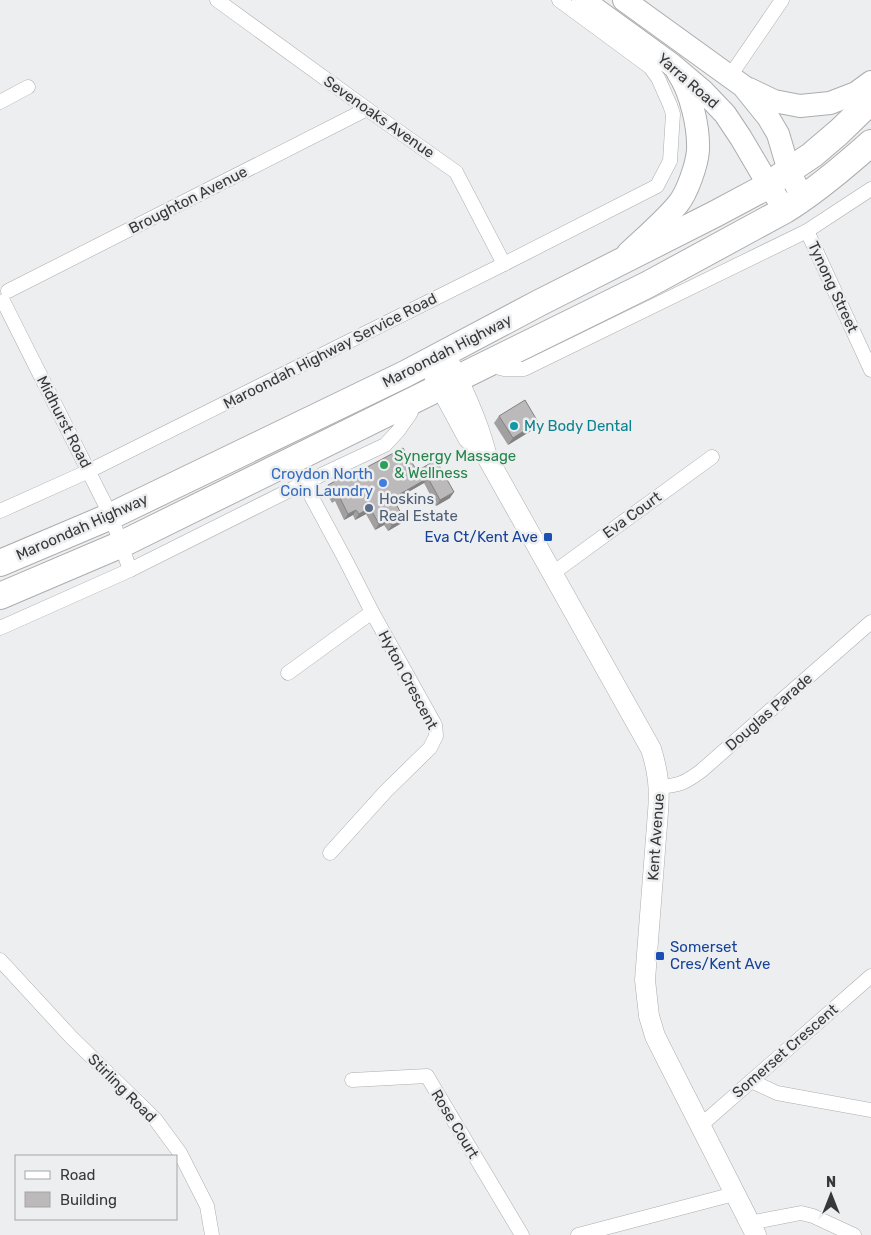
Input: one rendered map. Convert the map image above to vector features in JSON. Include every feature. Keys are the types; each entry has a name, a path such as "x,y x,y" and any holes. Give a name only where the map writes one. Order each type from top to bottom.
{"highway":[{"name":"Maroondah Highway","path":"0,563 111,516 436,358 539,303 715,214 760,190 812,154 839,132 871,101"},
{"name":"Maroondah Highway","path":"0,596 122,544 647,285 726,244 794,205 835,174 871,143"}],"main road":[{"name":"Yarra Road","path":"624,0 737,81 768,117 778,134 779,177"},
{"name":"Yarra Road","path":"592,7 671,64 704,92 726,114 741,138 779,177 794,205"},
{"path":"615,265 679,203 691,179 698,151 696,122 687,90 681,77 671,64"},
{"path":"726,114 737,106 737,81 774,101 800,106 830,103 856,93 871,82"},
{"name":"Kent Avenue","path":"436,358 449,383 480,431 487,457 651,749 658,774 659,787 645,980 649,1016 655,1036 752,1229"}],"street":[{"name":"Sevenoaks Avenue","path":"217,0 456,172 504,264"},
{"path":"559,0 592,7"},
{"path":"737,81 782,0"},
{"name":"Maroondah Highway Service Road","path":"0,511 89,471 657,186 670,161 673,114 670,105 658,78 650,67 592,7"},
{"path":"0,102 28,87"},
{"name":"Broughton Avenue","path":"3,294 367,109"},
{"path":"486,364 504,369 524,370 807,231 871,189"},
{"name":"Tynong Street","path":"807,231 871,370"},
{"name":"Midhurst Road","path":"3,294 111,516 130,570"},
{"path":"0,628 130,570 385,445 410,414 415,400"},
{"name":"Eva Court","path":"553,573 712,456"},
{"name":"Hyton Crescent","path":"304,484 434,725 436,736 430,748 386,791 330,853"},
{"path":"288,672 372,612"},
{"name":"Douglas Parade","path":"659,787 687,781 871,622"},
{"name":"Stirling Road","path":"0,960 71,1037 155,1119 180,1153 207,1206 212,1235"},
{"name":"Somerset Crescent","path":"700,1126 871,976"},
{"name":"Rose Court","path":"352,1080 427,1076 522,1235"},
{"path":"751,1081 777,1093 871,1110"},
{"path":"578,1235 734,1194"},
{"path":"752,1229 801,1213 813,1216 854,1235"}],"building":[{"name":"My Body Dental","path":"525,400 538,422 513,438 499,416"},
{"path":"403,448 417,471 436,460 454,492 440,500 428,478 393,498 404,519 392,525 388,519 379,524 370,508 359,514 356,510 348,514 339,496 336,498 328,485 350,473 352,475"}],"place":[{"name":"My Body Dental","path":"514,426"},
{"name":"Synergy Massage & Wellness","path":"384,465"},
{"name":"Croydon North Coin Laundry","path":"383,483"},
{"name":"Hoskins Real Estate","path":"369,508"},
{"name":"Eva Ct/Kent Ave","path":"548,537"},
{"name":"Somerset Cres/Kent Ave","path":"660,956"}]}
